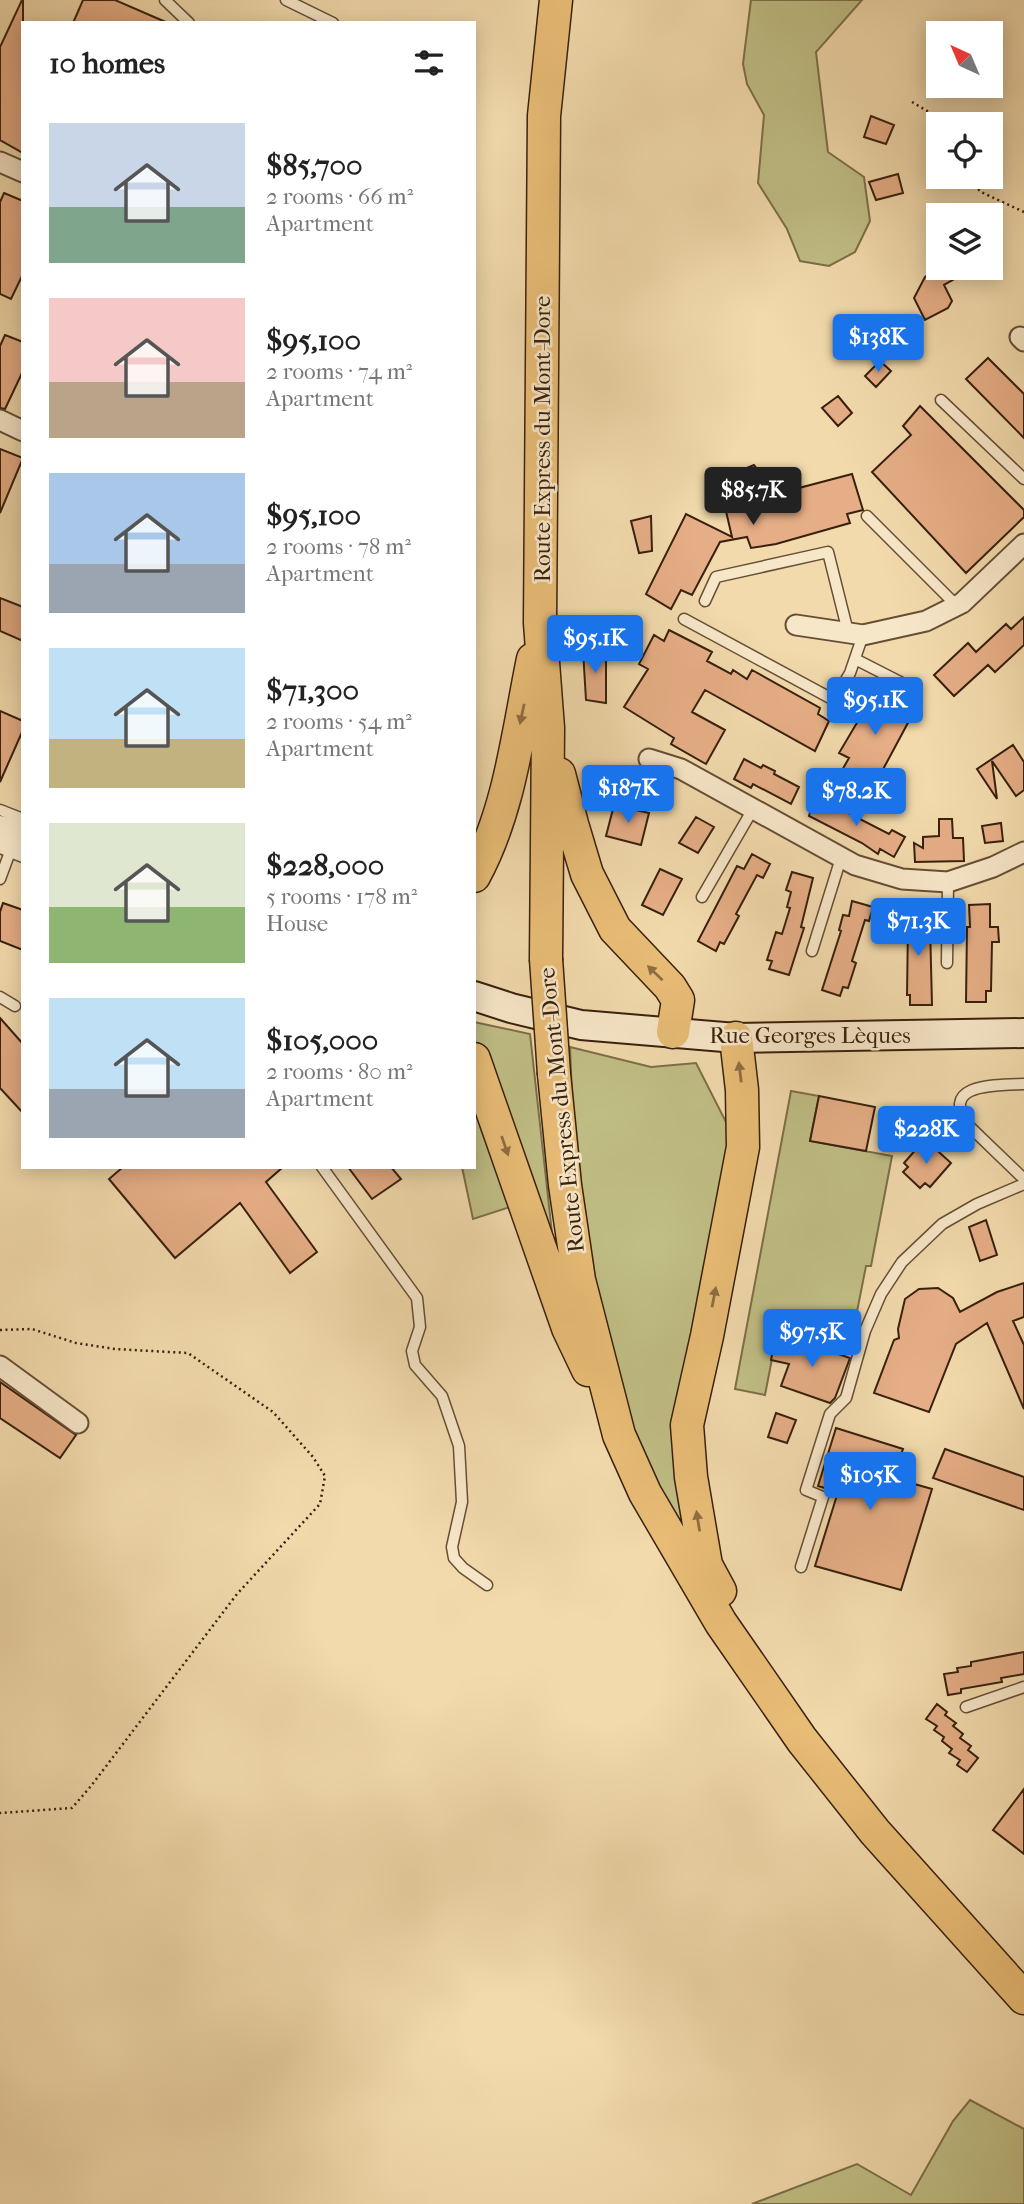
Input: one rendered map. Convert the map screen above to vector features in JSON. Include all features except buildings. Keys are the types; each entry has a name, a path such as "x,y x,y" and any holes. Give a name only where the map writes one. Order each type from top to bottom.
{"main road":[{"name":"Route Express du Mont-Dore","path":"556,0 544,116 540,623 548,728 546,959 565,1185 579,1280 619,1434 645,1493 721,1623 802,1740 875,1832 1024,1998"},
{"path":"476,872 502,810 540,623"},
{"path":"548,728 587,874 615,929 649,968 670,987 678,1000 673,1032"},
{"name":"Rue Georges Lèques","path":"476,997 581,1025 736,1038 1024,1033"},
{"path":"736,1038 742,1090 743,1147 687,1425 691,1477 706,1565 775,1681 818,1741 992,1961"},
{"path":"476,1065 568,1328 619,1434"}],"street":[{"path":"0,162 21,171"},
{"path":"0,419 21,430"},
{"path":"796,625 856,634 926,621 956,605 1024,544"},
{"path":"649,759 681,769 855,865 902,879 948,882 993,867 1024,852"},
{"path":"0,1366 78,1423"}],"lane":[{"path":"164,0 187,21"},
{"path":"286,0 328,21"},
{"path":"941,400 1024,479"},
{"path":"867,516 956,605"},
{"path":"684,619 834,700 855,659 856,634 828,552 716,577 705,601"},
{"path":"855,659 902,683"},
{"path":"0,810 21,818"},
{"path":"702,897 753,810"},
{"path":"8,842 21,855"},
{"path":"0,879 8,842"},
{"path":"812,951 841,858"},
{"path":"947,964 948,882"},
{"path":"0,998 15,1006"},
{"path":"801,1567 823,1497 806,1490 830,1413 846,1398 865,1331 881,1294 902,1262 942,1224 1024,1182 963,1117 960,1106 964,1096 970,1090 981,1086 1024,1084"},
{"path":"323,1169 417,1298 420,1327 412,1351 415,1365 442,1396 459,1446 462,1502 452,1547 454,1558 463,1569 487,1585"},
{"path":"966,1707 1024,1687"}],"path":[{"path":"912,102 928,112"},
{"path":"978,189 1024,212"},
{"path":"0,1330 32,1329 76,1343 115,1349 188,1353 273,1412 313,1457 325,1476 320,1504 237,1594 72,1808 0,1813"}],"shaded area":[{"path":"751,0 862,0 816,52 828,152 864,177 870,221 855,252 829,266 800,261 787,229 758,183 764,115 747,84 743,64"},
{"path":"476,1022 530,1034 552,1233 547,1232 476,1046"},
{"path":"570,1047 651,1067 696,1063 728,1126 732,1171 704,1285 693,1545 643,1466 608,1350 583,1227 573,1122"},
{"path":"476,1088 516,1205 473,1219 462,1169 476,1169"},
{"path":"791,1091 819,1096 810,1141 892,1156 871,1266 866,1266 850,1347 777,1333 765,1395 735,1389"},
{"path":"970,2100 1024,2129 1024,2204 752,2204 857,2164 911,2195 953,2121"}]}
